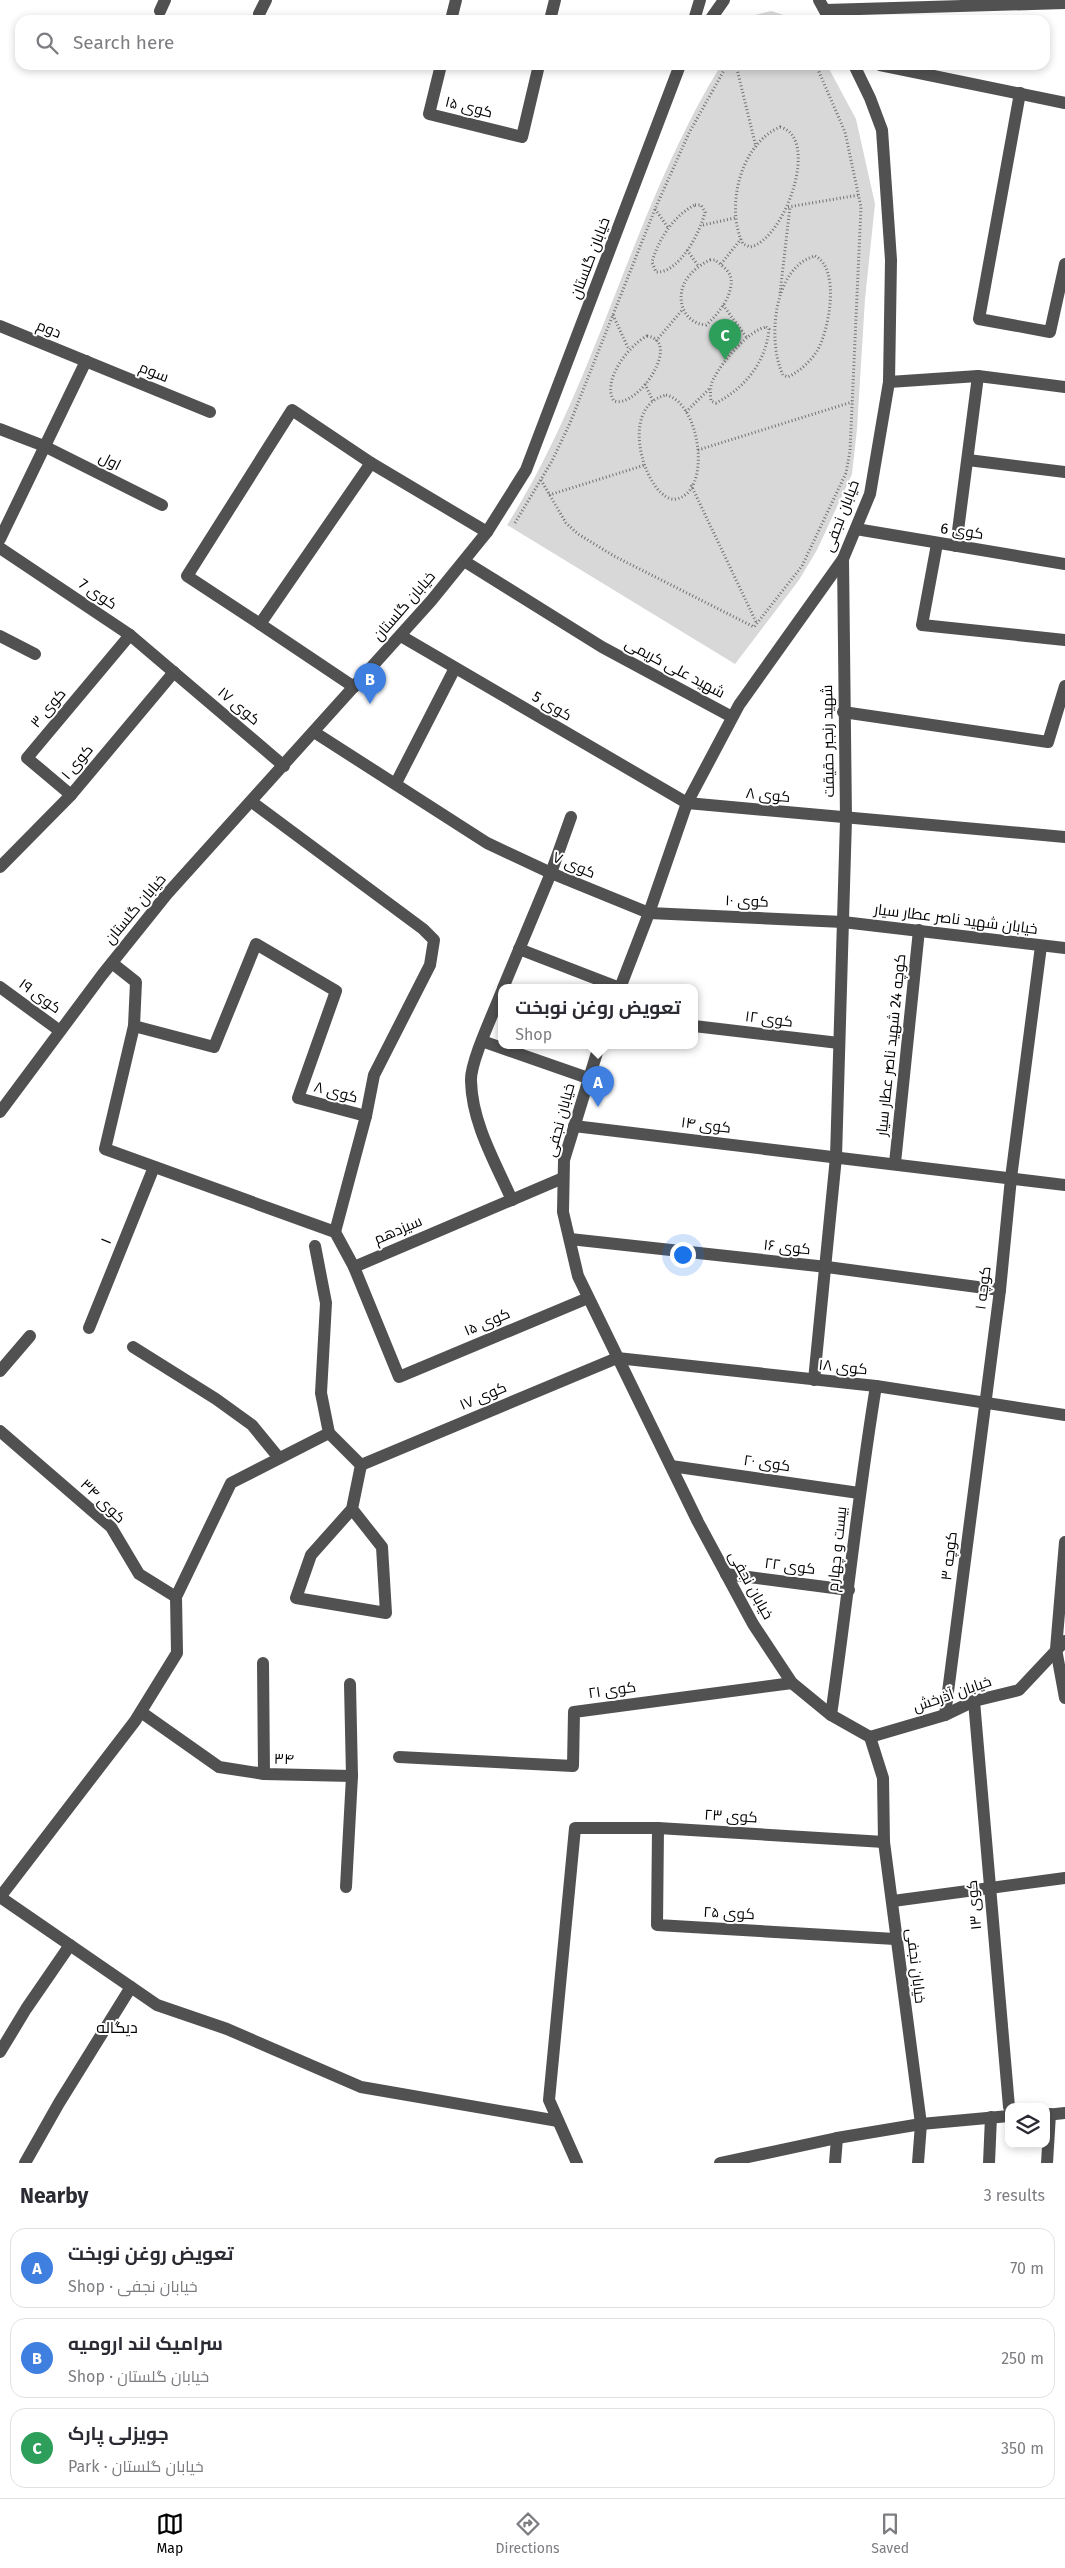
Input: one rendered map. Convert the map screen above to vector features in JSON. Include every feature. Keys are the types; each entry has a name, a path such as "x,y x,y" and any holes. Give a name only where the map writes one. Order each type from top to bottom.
{"street":[{"path":"259,14 266,0"},
{"path":"452,15 456,0"},
{"path":"551,15 555,0"},
{"path":"696,15 700,0"},
{"path":"714,15 724,0"},
{"path":"825,10 1065,3"},
{"name":"کوی ۱۵","path":"440,70 429,114 522,137 539,70"},
{"name":"خیابان گلستان","path":"0,1110 167,894 401,636 487,532 526,470 678,70"},
{"name":"خیابان نجفی","path":"622,984 649,914 687,803 732,717 843,559 870,494 889,382 891,260 882,130 870,98 856,70"},
{"path":"905,70 1065,103"},
{"path":"1020,93 979,319 1050,332 1065,264"},
{"name":"دوم","path":"0,326 86,361"},
{"path":"0,539 86,361"},
{"name":"سوم","path":"86,361 210,412"},
{"path":"889,382 978,376 1065,387"},
{"path":"956,546 978,376"},
{"path":"354,688 187,576 292,410 371,464 487,532"},
{"name":"اول","path":"0,429 44,446 162,504"},
{"path":"968,460 1065,472"},
{"path":"260,624 371,464"},
{"name":"کوی 6","path":"856,529 1065,564"},
{"path":"937,544 922,625 1065,640"},
{"name":"کوی 7","path":"0,548 130,634 174,672"},
{"name":"شهید رنجبر حقیقت","path":"814,1380 827,1267 836,1156 846,819 843,712 843,559"},
{"name":"شهید علی کریمی","path":"464,561 602,647 732,717"},
{"name":"کوی ۳","path":"71,795 27,758 130,634"},
{"path":"0,636 35,654"},
{"name":"کوی 5","path":"401,636 687,803"},
{"path":"396,783 455,668"},
{"name":"کوی ۱۷","path":"174,672 284,766"},
{"name":"کوی ۱","path":"0,867 71,795 174,672"},
{"path":"843,712 1048,742 1065,686"},
{"name":"کوی ۷","path":"314,732 487,843 551,873 649,914"},
{"path":"252,802 423,929 434,940 430,965 374,1075 366,1116 335,1232"},
{"name":"کوی ۸","path":"687,803 846,819 1065,837"},
{"path":"504,984 551,873 571,817"},
{"name":"کوی ۱۰","path":"649,914 843,922"},
{"name":"خیابان شهید ناصر عطار سیار","path":"843,922 1065,948"},
{"name":"کوچه 24 شهید ناصر عطار سیار","path":"895,1163 919,930"},
{"name":"کوی ۸","path":"134,1026 214,1047 256,944 336,991 298,1098 366,1116"},
{"name":"کوچه ۱","path":"984,1401 1000,1290 1011,1178 1042,946"},
{"path":"518,949 610,984"},
{"path":"112,963 136,982 134,1026 104,1149 335,1232 354,1267"},
{"name":"کوی ۱۹","path":"0,987 60,1031"},
{"path":"498,1000 482,1041 471,1080 476,1118 512,1200"},
{"name":"کوی ۱۲","path":"698,1026 839,1043"},
{"path":"482,1041 498,1047"},
{"path":"505,1049 588,1078"},
{"name":"خیابان نجفی","path":"599,1049 588,1078 564,1160 563,1212 578,1276 671,1466 753,1624 792,1683 831,1715 870,1737 883,1778 884,1842 893,1901 895,1938 921,2124"},
{"name":"کوی ۱۴","path":"574,1126 895,1163 1065,1185"},
{"name":"۱","path":"89,1328 154,1167"},
{"name":"سیزدهم","path":"354,1267 563,1178"},
{"name":"کوی ۱۶","path":"570,1239 827,1267 1000,1290"},
{"path":"315,1246 326,1303 321,1393 329,1433 361,1465 352,1509 311,1555 296,1598 386,1613 382,1547 352,1509"},
{"name":"کوی ۱۵","path":"354,1267 399,1377 588,1298"},
{"path":"0,1371 30,1336"},
{"path":"133,1347 216,1399 252,1425 279,1458"},
{"name":"کوی ۱۷","path":"361,1465 617,1358"},
{"name":"کوی ۱۸","path":"617,1358 876,1386 984,1401 1065,1415"},
{"name":"بیست و چهارم","path":"831,1715 849,1590 859,1493 876,1386"},
{"name":"کوچه ۳","path":"945,1715 984,1401"},
{"name":"کوی ۳۴","path":"0,1431 111,1527 139,1574 176,1597"},
{"path":"329,1433 230,1483 176,1597 177,1653 141,1712 0,1897 157,2005 227,2029 361,2087 558,2121 577,2163"},
{"name":"کوی ۲۰","path":"671,1466 859,1493"},
{"path":"1065,1542 1060,1645 1065,1698"},
{"name":"کوی ۲۲","path":"726,1574 849,1590"},
{"name":"خیابان آذرخش","path":"870,1737 945,1715 974,1700 1019,1690 1060,1645"},
{"path":"263,1663 264,1774"},
{"name":"کوی ۲۱","path":"399,1757 573,1766 574,1712 792,1683"},
{"path":"346,1887 352,1776 350,1684"},
{"name":"کوی ۱۳","path":"974,1700 1009,2103"},
{"name":"۳۴","path":"141,1712 219,1767 264,1774 352,1776"},
{"name":"کوی ۲۳","path":"558,2121 549,2100 575,1828 658,1828 884,1842"},
{"name":"کوی ۲۵","path":"658,1828 657,1926 895,1938"},
{"path":"893,1901 1065,1878"},
{"path":"0,2052 26,2009 70,1945"},
{"path":"25,2163 59,2103 131,1987"},
{"path":"1050,2114 1065,2113"},
{"path":"720,2163 740,2161 837,2138 921,2124 1005,2116"},
{"path":"989,2163 991,2118"},
{"path":"918,2163 921,2124"},
{"path":"835,2163 837,2138"},
{"path":"1047,2148 1047,2163"}],"path":[{"path":"515,523 541,480 570,423 655,209 689,133 724,70"},
{"path":"737,70 757,148"},
{"path":"541,480 566,523 584,538 754,627 802,566 846,473 852,402 861,207 843,126 818,70"},
{"path":"778,308 785,284 794,270 809,257 815,256 822,259 828,267 830,278 824,335 810,360 788,377 783,375 779,368 774,344 775,321 778,308 788,207 797,169 799,150 798,142 787,128 780,127 773,130 757,148 742,173 736,193 735,218 743,244 750,247 764,241 777,226 788,207"},
{"path":"788,207 859,195"},
{"path":"695,205 701,205 705,212 698,236 687,250 666,270 656,272 652,268 652,262 658,244 669,229 681,214 695,205"},
{"path":"655,209 669,229"},
{"path":"702,225 735,218"},
{"path":"721,264 740,239"},
{"path":"687,250 699,267"},
{"path":"710,260 716,260 730,275 728,294 723,305 706,325 692,322 683,309 682,290 686,280 699,267 710,260"},
{"path":"723,305 747,338"},
{"path":"656,341 683,309"},
{"path":"613,315 629,350"},
{"path":"766,327 769,329 764,356 755,370 736,389 716,403 711,401 711,386 713,378 747,338 760,328 766,327"},
{"path":"647,336 656,341 661,350 656,368 645,384 629,399 618,402 612,396 611,389 616,370 629,350 647,336"},
{"path":"645,384 653,401"},
{"path":"686,412 711,386"},
{"path":"666,395 673,396 686,412 694,427 699,466 691,485 682,497 674,499 666,497 658,491 645,464 639,426 642,412 653,401 666,395"},
{"path":"698,450 852,402"},
{"path":"549,495 645,464"},
{"path":"691,485 756,624"}],"shaded area":[{"path":"771,11 784,15 755,15"},
{"path":"718,70 830,70 856,119 875,204 865,299 857,429 852,474 817,550 799,580 735,664 507,525 539,470 566,413 638,236 690,120"}],"place":[{"name":"جویزلی پارک","path":"725,360"},
{"name":"سرامیک لند ارومیه","path":"370,704"},
{"name":"تعویض روغن نوبخت","path":"598,1107"}],"district":[{"name":"دیگاله","path":"117,2027"}]}
